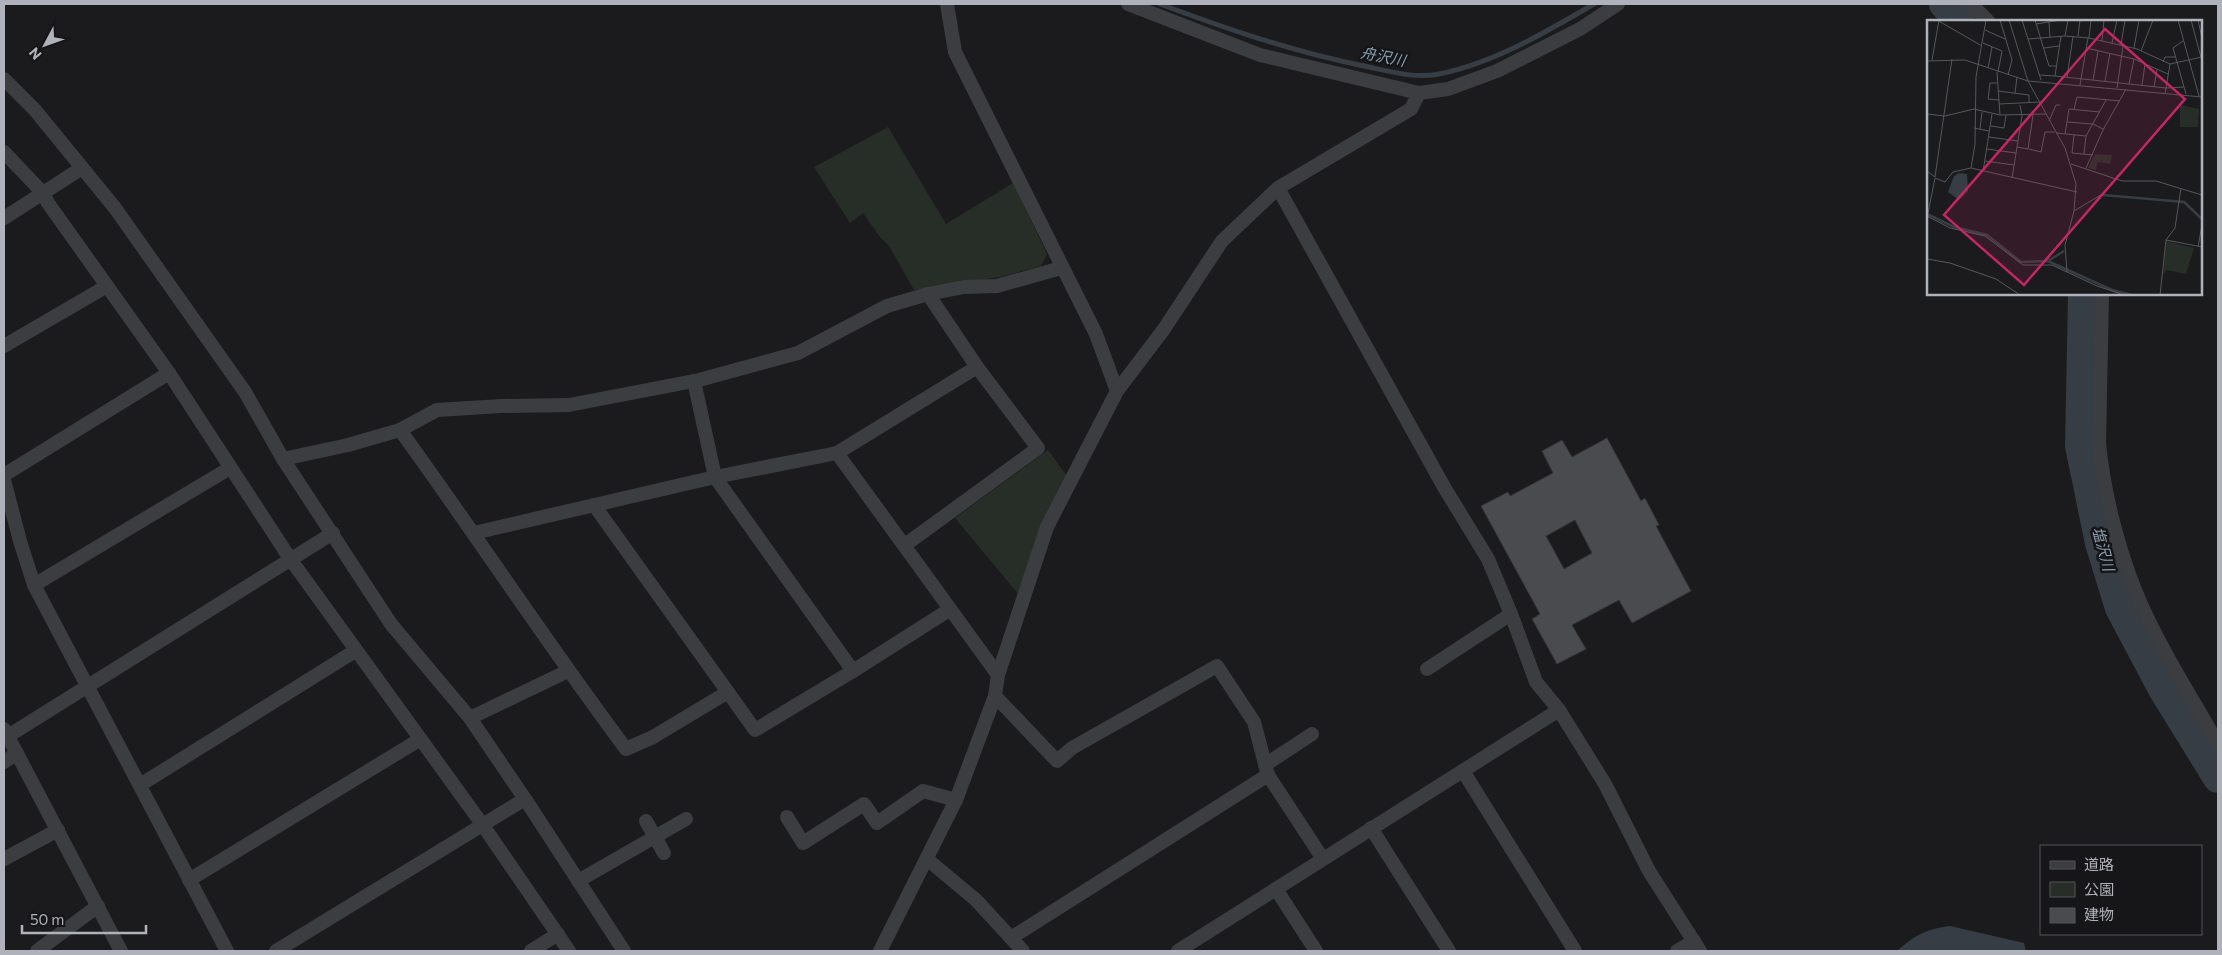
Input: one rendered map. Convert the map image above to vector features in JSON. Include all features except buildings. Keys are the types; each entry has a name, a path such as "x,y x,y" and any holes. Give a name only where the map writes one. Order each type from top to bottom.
{"street":[{"path":"947,4 955,52 1061,268 1096,334 1117,391"},
{"path":"1128,4 1260,55 1419,93 1448,89 1497,72 1580,29 1618,4"},
{"path":"1971,4 1987,20"},
{"path":"4,79 35,110 116,208 245,392 283,459 391,624 470,718 624,951"},
{"path":"880,951 956,800 995,696 998,675 1047,527 1117,391 1164,329 1222,241 1278,188 1411,108 1419,93"},
{"path":"4,152 43,193 169,373 291,560 419,740 482,824 569,951"},
{"path":"4,218 82,168"},
{"path":"1278,188 1444,487 1488,559 1536,682 1559,710 1605,784 1649,870 1697,946 1678,951"},
{"path":"283,459 348,446 400,430 437,410 501,406 569,405 694,381 798,353 887,306 928,294 964,287 997,286 1061,268"},
{"path":"4,346 107,286"},
{"path":"905,545 1038,448 977,367 928,294"},
{"path":"2102,295 2099,443 2102,467 2123,552 2141,604 2218,744"},
{"path":"474,533 715,477 837,453 977,367"},
{"path":"4,475 169,373"},
{"path":"694,381 715,477 854,671"},
{"path":"400,430 474,533 568,671 626,749 653,737 728,692"},
{"path":"837,453 905,545 949,610 998,675"},
{"path":"34,585 230,468"},
{"path":"4,480 34,585 227,951"},
{"path":"594,505 755,730 854,671 949,610"},
{"path":"121,951 6,732 87,687 333,533"},
{"path":"1427,668 1511,614"},
{"path":"140,785 355,651"},
{"path":"995,696 1056,761 1072,748 1217,666 1254,722 1266,770 1323,859"},
{"path":"470,718 568,671"},
{"path":"1178,951 1559,710"},
{"path":"1011,938 1266,770 1312,734"},
{"path":"189,880 419,740"},
{"path":"4,762 17,753"},
{"path":"1463,770 1574,951"},
{"path":"787,817 803,843 864,804 877,823 923,791 956,800"},
{"path":"276,951 525,799"},
{"path":"578,881 686,819"},
{"path":"646,821 664,853"},
{"path":"1371,828 1449,951"},
{"path":"4,859 58,830"},
{"path":"927,859 976,900 1023,951"},
{"path":"1276,889 1316,951"},
{"path":"38,951 98,906"},
{"path":"532,951 558,934"}],"green space":[{"path":"888,127 946,224 1013,183 1047,254 1041,266 1000,277 914,290 889,246 863,213 850,223 814,167"},
{"path":"1048,450 1067,476 1039,530 1019,595 955,518"}],"shaded area":[{"path":"1950,926 2024,943 2026,951 1897,951 1921,934"}],"waterway":[{"name":"舟沢川","path":"1160,4 1286,47 1392,72 1420,76 1459,69 1500,54 1538,36 1594,4"},
{"name":"塩沢川","path":"1944,4 1959,20"},
{"name":"塩沢川","path":"2083,295 2080,446 2100,543 2120,608 2163,689 2218,778"}]}
